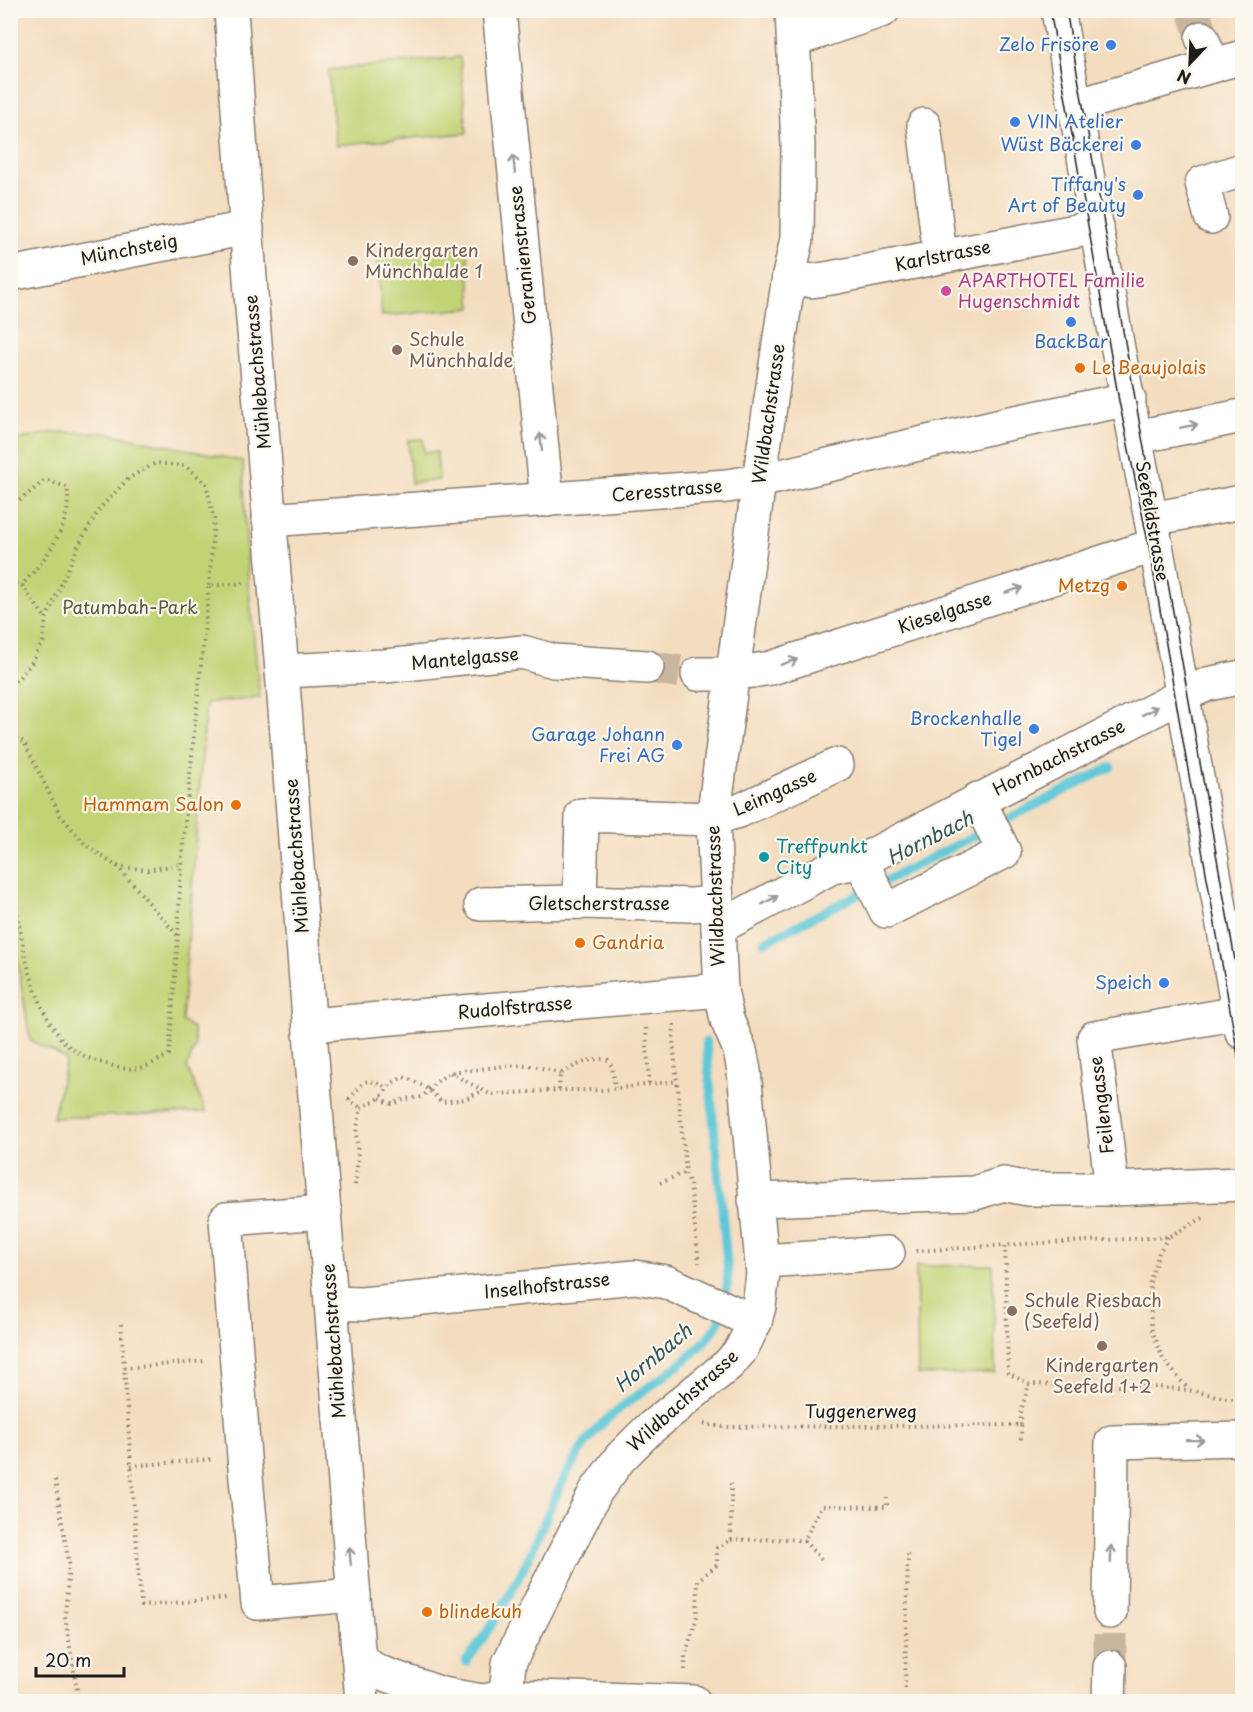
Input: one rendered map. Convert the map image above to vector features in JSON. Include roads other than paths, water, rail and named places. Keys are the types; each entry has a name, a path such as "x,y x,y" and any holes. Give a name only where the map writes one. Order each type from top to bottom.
{"street":[{"name":"Mühlebachstrasse","path":"231,10 362,1701"},
{"name":"Geranienstrasse","path":"499,10 547,500"},
{"path":"793,26 883,10"},
{"name":"Seefeldstrasse","path":"1058,10 1241,1022"},
{"name":"Wildbachstrasse","path":"490,1699 596,1491 620,1458 648,1430 729,1364 741,1350 725,1303 763,1287 763,1261 755,1200 744,1071 740,1050 727,1020 720,990 713,819 789,276 798,239 799,179 793,26"},
{"path":"1076,106 1219,54"},
{"path":"924,125 940,256"},
{"path":"1211,217 1202,183 1242,170"},
{"name":"Karlstrasse","path":"789,276 811,280 831,278 1097,227"},
{"name":"Münchsteig","path":"10,274 247,228"},
{"name":"Ceresstrasse","path":"269,520 759,482 1001,425 1129,399"},
{"path":"1136,437 1242,416"},
{"name":"Kieselgasse","path":"732,674 771,668 1242,502"},
{"name":"Mantelgasse","path":"282,671 385,666 522,652 554,661 647,667"},
{"path":"698,674 732,674"},
{"name":"Hornbachstrasse","path":"717,915 832,867 870,878 988,820 1183,695 1208,684 1242,677"},
{"name":"Leimgasse","path":"713,819 741,810 837,765"},
{"path":"580,902 582,814 713,819"},
{"path":"870,878 886,911 1004,852 988,820"},
{"name":"Gletscherstrasse","path":"481,904 580,902 691,905 717,915"},
{"name":"Rudolfstrasse","path":"310,1025 720,990"},
{"name":"Feilengasse","path":"1112,1189 1094,1038 1241,1022"},
{"path":"755,1200 975,1193 1003,1184 1028,1189 1112,1189 1242,1184"},
{"path":"325,1212 226,1219 258,1603 354,1595"},
{"path":"763,1261 888,1253"},
{"name":"Inselhofstrasse","path":"331,1303 362,1304 634,1277 666,1282 725,1303"},
{"path":"1110,1612 1112,1442 1242,1439"},
{"path":"358,1656 379,1672 442,1694 490,1699 690,1688"},
{"path":"1109,1701 1110,1667"}],"waterway":[{"name":"Hornbach","path":"764,942 1111,767"},
{"name":"Hornbach","path":"466,1662 492,1624 515,1584 558,1490 586,1443 611,1416 696,1351 719,1321 726,1297 728,1273 706,1042"}],"tunnel":[{"path":"1193,10 1202,38"},
{"path":"647,667 698,674"},
{"path":"1110,1612 1110,1667"}],"tram line":[{"path":"1050,10 1119,401 1149,547 1242,1078"},
{"path":"1066,10 1242,999"}],"place":[{"name":"Zelo Frisöre","path":"1111,45"},
{"name":"VIN Atelier","path":"1015,122"},
{"name":"Wüst Bäckerei","path":"1136,145"},
{"name":"Tiffany's Art of Beauty","path":"1138,195"},
{"name":"Kindergarten Münchhalde 1","path":"353,261"},
{"name":"APARTHOTEL Familie Hugenschmidt","path":"946,291"},
{"name":"BackBar","path":"1071,322"},
{"name":"Schule Münchhalde","path":"397,350"},
{"name":"Le Beaujolais","path":"1080,368"},
{"name":"Metzg","path":"1122,586"},
{"name":"Brockenhalle Tigel","path":"1034,729"},
{"name":"Garage Johann Frei AG","path":"677,745"},
{"name":"Hammam Salon","path":"236,805"},
{"name":"Treffpunkt City","path":"764,857"},
{"name":"Gandria","path":"580,943"},
{"name":"Speich","path":"1164,983"},
{"name":"Schule Riesbach (Seefeld)","path":"1012,1311"},
{"name":"Kindergarten Seefeld 1+2","path":"1102,1346"},
{"name":"blindekuh","path":"427,1612"}],"park label":[{"name":"Patumbah-Park","path":"130,608"}]}
